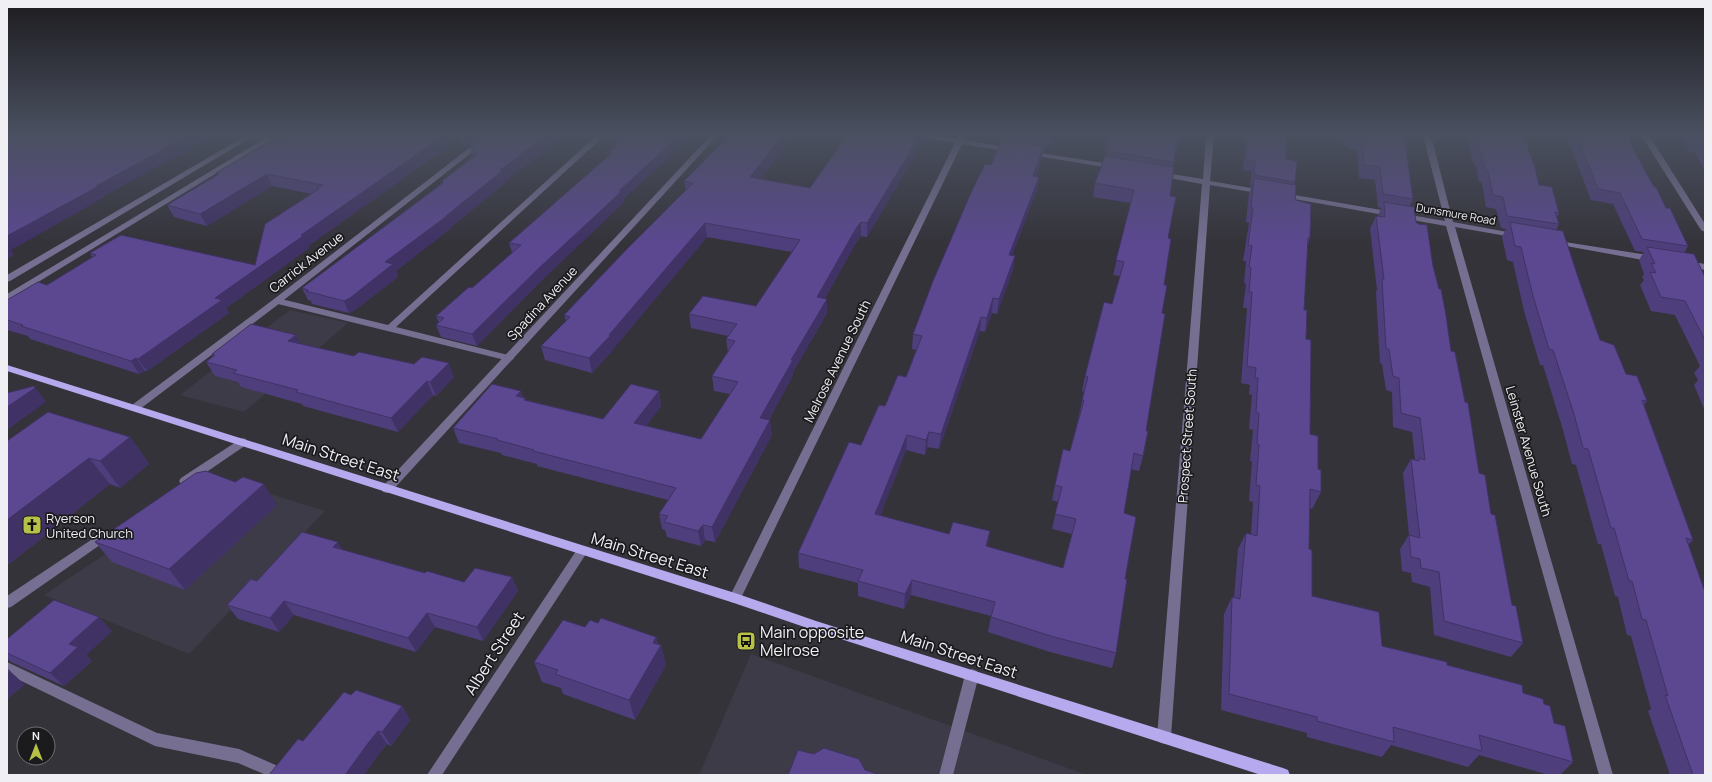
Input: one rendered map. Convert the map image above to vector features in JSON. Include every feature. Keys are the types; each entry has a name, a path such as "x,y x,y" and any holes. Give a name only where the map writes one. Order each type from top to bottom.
{"main road":[{"name":"Main Street East","path":"7,368 136,407 387,489 735,598 816,626 1283,775"}],"street":[{"path":"7,279 188,171"},
{"path":"7,298 214,171"},
{"name":"Carrick Avenue","path":"136,407 277,301 442,171"},
{"path":"389,329 560,171"},
{"name":"Spadina Avenue","path":"387,489 680,171"},
{"name":"Melrose Avenue South","path":"735,598 945,171"},
{"name":"Prospect Street South","path":"1164,737 1207,171"},
{"name":"Leinster Avenue South","path":"1436,171 1606,775"},
{"path":"1668,171 1705,230"},
{"name":"Dunsmure Road","path":"1152,173 1527,238"},
{"path":"182,175 203,178"},
{"path":"157,190 177,193"},
{"path":"1550,242 1659,260"},
{"path":"60,248 83,251"},
{"path":"1682,263 1705,267"},
{"path":"277,301 509,358"},
{"path":"178,486 242,442"},
{"path":"7,603 114,530"},
{"name":"Albert Street","path":"434,775 582,551"},
{"path":"7,668 155,739 239,756 282,775"},
{"path":"946,775 972,675"}],"shaded area":[{"path":"290,310 348,323 244,412 180,395"},
{"path":"219,478 325,511 189,654 44,595"},
{"path":"751,654 1087,775 699,775"}],"building":[{"path":"7,171 123,171 96,186 99,186 7,236"},
{"path":"219,171 392,171 301,235 303,236 215,298 222,300 138,359 136,358 131,361 21,326 23,325 7,320 7,300 38,282 47,285 96,255 90,253 121,235 255,265 265,224 323,185 267,174 200,214 167,205 219,174 216,173"},
{"path":"454,171 501,171 447,216 385,262 393,264 350,298 344,301 306,291 308,290 302,288 443,183 442,181"},
{"path":"591,171 640,171 619,191 622,191 538,269 472,334 436,325 444,318 436,316 469,287 472,288 521,245 509,243"},
{"path":"694,171 754,171 750,177 810,188 822,171 898,171 867,223 861,222 857,227 817,297 827,299 791,360 793,360 760,418 770,420 712,527 703,525 698,531 664,522 668,516 659,514 676,488 533,451 534,450 497,440 498,439 453,428 492,384 521,391 516,396 525,398 524,400 603,419 631,384 659,391 634,423 701,439 738,382 712,376 735,341 726,339 737,324 689,314 703,296 756,306 800,240 705,223 609,335 610,336 589,358 541,346 570,317 564,315 693,183 684,181"},
{"path":"981,171 1035,171 1033,176 1039,177 1009,255 1015,256 999,299 993,298 987,318 981,317 941,434 929,432 926,440 907,435 875,514 949,534 953,522 990,531 986,546 1063,568 1076,519 1055,514 1062,487 1055,485 1063,449 1070,451 1084,400 1082,400 1088,377 1085,376 1104,302 1112,304 1124,262 1116,260 1134,190 1095,183 1099,171 1173,171 1170,196 1176,197 1168,238 1171,239 1164,285 1167,285 1162,313 1165,314 1143,456 1134,453 1124,513 1136,517 1125,579 1127,579 1116,653 1054,637 991,617 995,602 912,580 905,594 858,581 863,570 798,553 849,442 861,445 879,405 885,406 898,375 906,377 922,336 913,334 933,281"},
{"path":"1254,171 1296,171 1295,182 1254,175"},
{"path":"1380,171 1409,171 1413,199 1383,194"},
{"path":"1488,171 1536,171 1539,185 1552,187 1559,213 1555,212 1559,224 1507,216 1503,197 1493,195"},
{"path":"1591,171 1646,171 1654,187 1656,187 1666,208 1670,208 1688,246 1642,239 1620,193 1598,189"},
{"path":"1254,178 1296,185 1295,200 1311,204 1310,238 1308,238 1304,310 1307,310 1306,339 1311,340 1310,434 1318,436 1318,469 1321,470 1321,492 1310,489 1309,549 1312,550 1312,596 1379,612 1382,646 1447,662 1447,665 1522,685 1523,693 1543,699 1544,704 1550,706 1554,723 1565,726 1573,762 1479,735 1482,751 1393,727 1394,742 1317,721 1317,717 1229,694 1232,597 1240,599 1246,533 1257,536 1260,486 1256,485 1259,445 1257,444 1259,413 1256,413 1258,378 1255,378 1256,368 1247,366 1252,292 1249,292 1251,268 1249,267 1252,246 1248,245 1253,208 1251,207"},
{"path":"1384,202 1414,207 1416,222 1418,224 1427,225 1433,266 1439,289 1441,289 1446,315 1451,351 1455,352 1465,402 1468,403 1479,473 1485,475 1491,514 1495,515 1512,605 1516,606 1523,643 1444,621 1439,572 1421,568 1420,559 1411,557 1409,535 1420,538 1411,459 1419,461 1419,458 1425,460 1420,418 1401,413 1399,378 1393,376 1389,349 1386,349 1382,279 1384,279 1376,216 1385,217"},
{"path":"1510,222 1563,231 1600,340 1614,345 1626,374 1637,376 1647,401 1642,400 1693,540 1686,538 1705,592 1705,775 1693,775 1665,695 1668,696 1646,620 1642,619 1632,581 1629,581 1614,528 1611,528 1588,449 1583,448 1574,414 1553,350 1549,349 1533,296 1521,247 1515,246"},
{"path":"1647,247 1694,254 1705,277 1705,340 1685,301 1661,297 1650,272 1656,273 1651,263 1655,264"},
{"path":"251,324 296,335 288,341 354,356 359,352 414,364 422,357 449,363 430,382 427,381 391,418 296,392 298,390 233,373 237,370 206,362 215,355 212,354"},
{"path":"34,386 35,388 7,407 7,393"},
{"path":"48,412 130,437 100,461 89,458 7,520 7,441"},
{"path":"206,471 235,482 243,477 264,484 169,569 95,542 196,473"},
{"path":"302,532 338,542 333,547 425,573 427,571 464,582 475,568 512,577 477,627 427,613 408,638 284,601 270,618 227,605 251,579 257,581"},
{"path":"54,600 99,617 69,644 78,647 50,673 7,653 7,639"},
{"path":"601,618 656,637 653,643 661,645 629,700 555,674 558,670 534,662 563,620 585,627 590,620 598,623"},
{"path":"356,690 402,706 382,732 378,731 345,775 269,775 298,739 303,741 344,692 351,695"},
{"path":"824,748 859,759 865,770 880,775 788,775 798,750 814,754"}],"place":[{"name":"Ryerson United Church","path":"32,525"},
{"name":"Main opposite Melrose","path":"746,641"}]}
